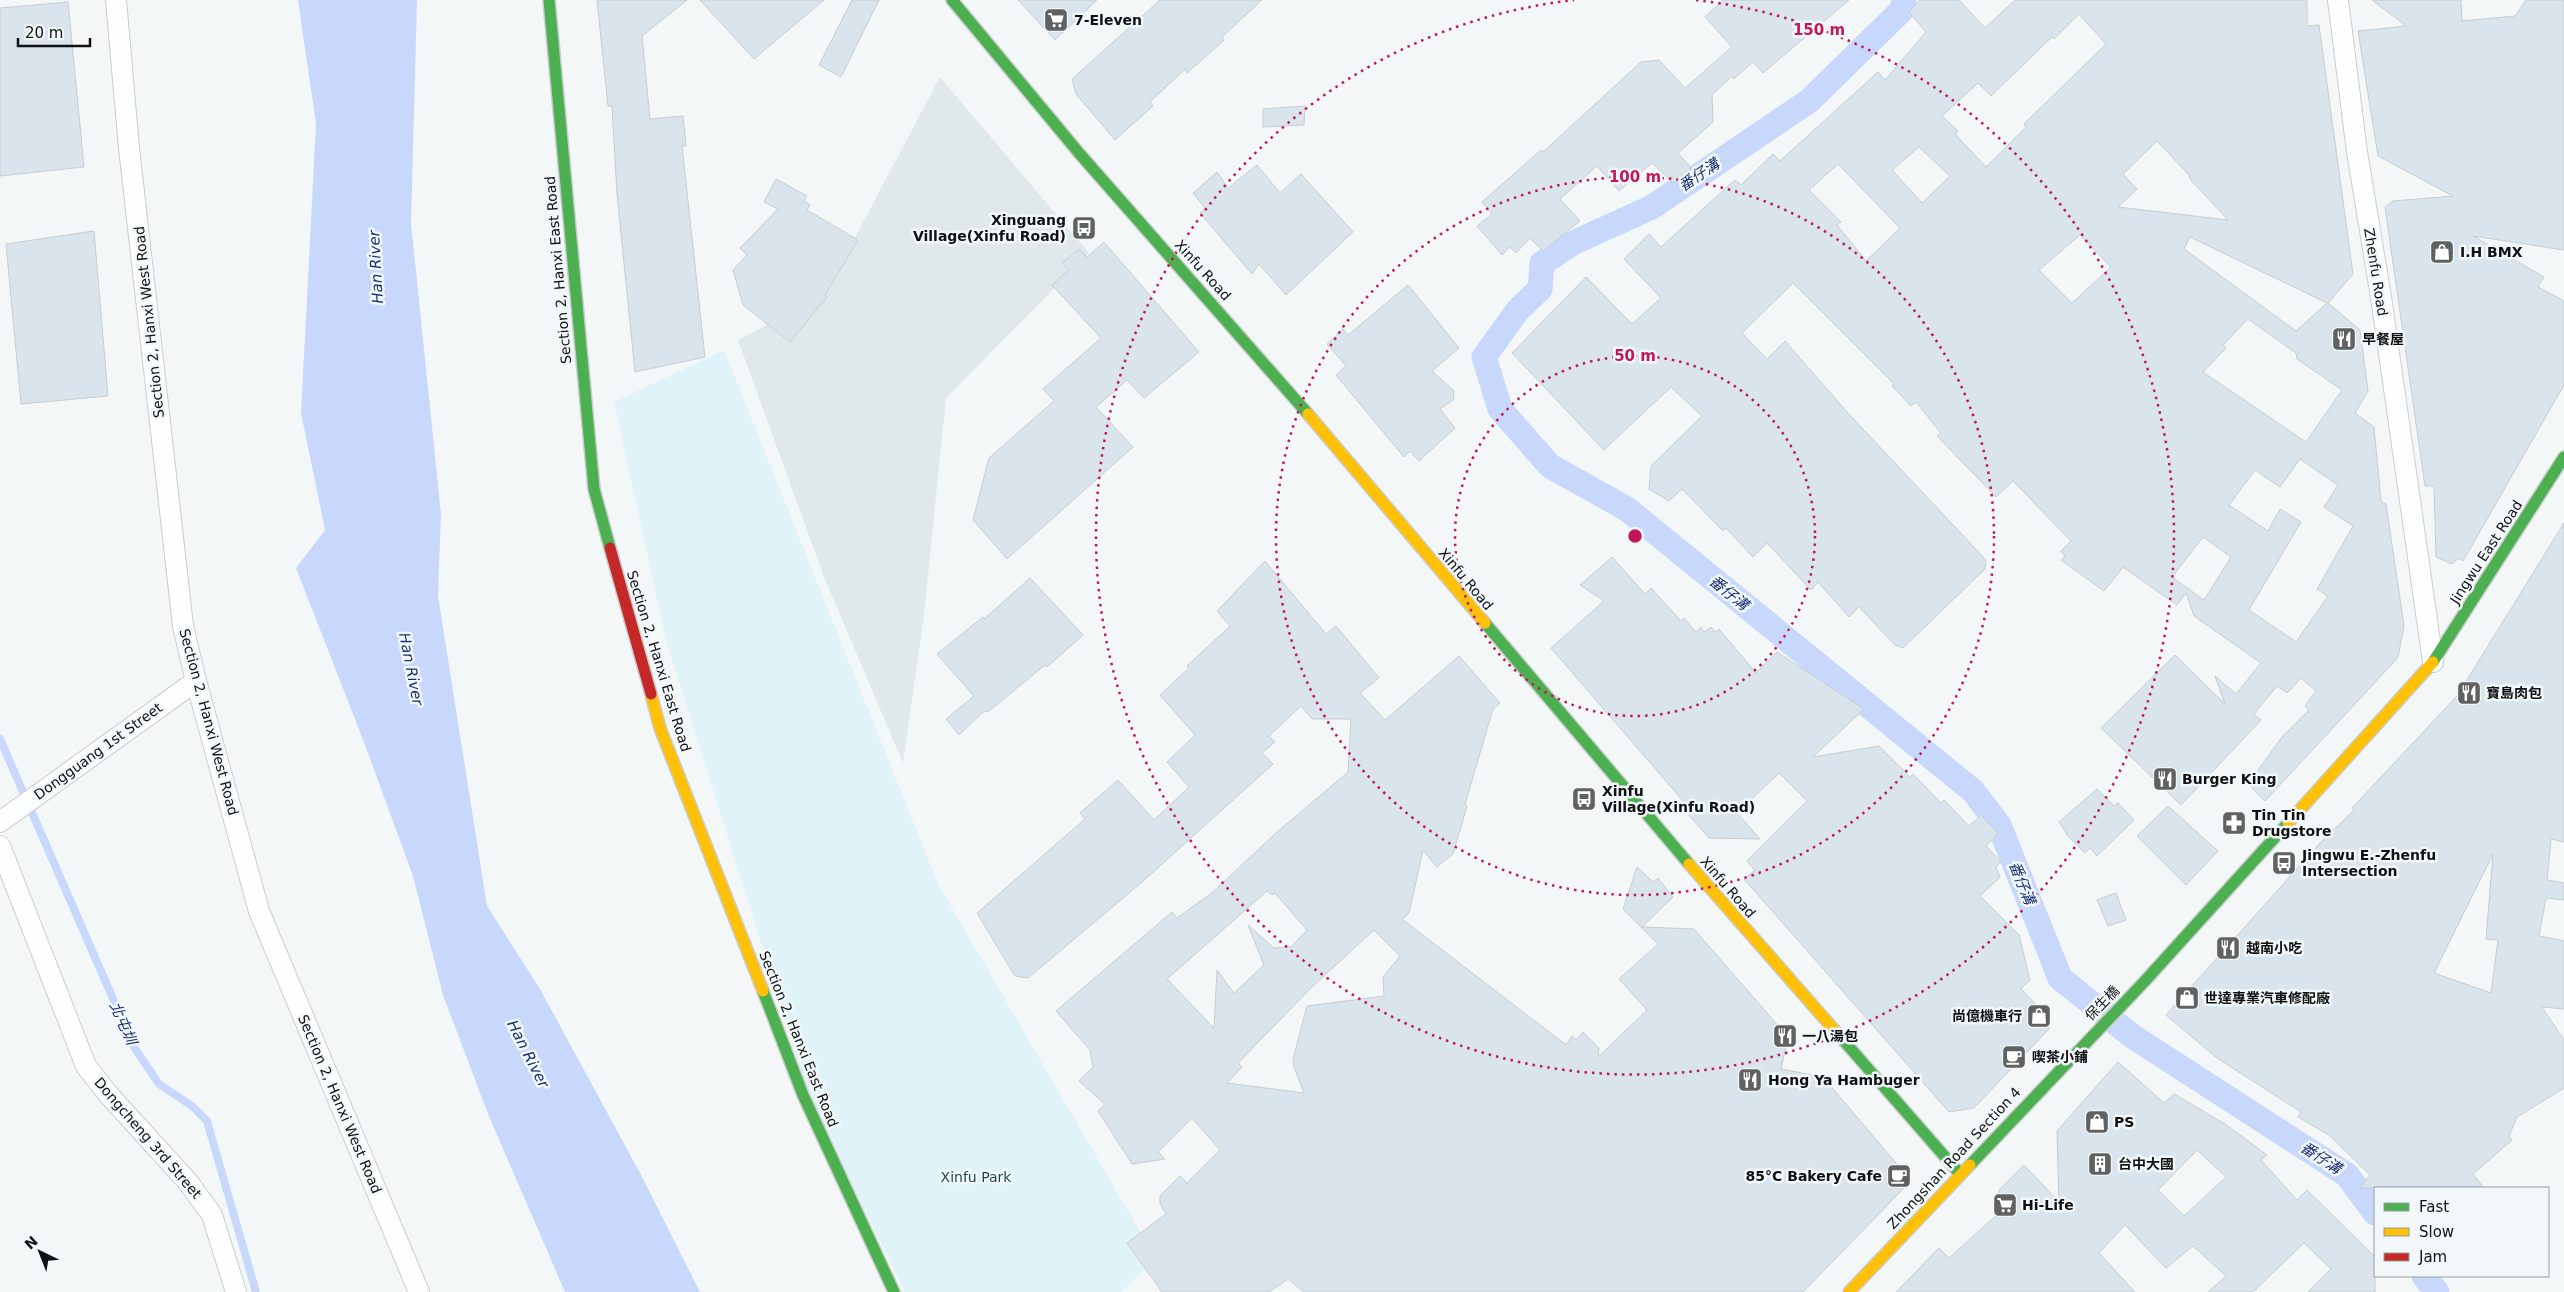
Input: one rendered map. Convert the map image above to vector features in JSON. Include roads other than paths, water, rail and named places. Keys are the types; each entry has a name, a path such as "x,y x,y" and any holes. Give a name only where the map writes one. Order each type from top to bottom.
{"street":[{"name":"Section 2, Hanxi West Road","path":"116,0 129,148 184,626 196,680 259,911 419,1292"},
{"name":"Section 2, Hanxi East Road","path":"549,0 594,489 660,728 803,1095 894,1292"},
{"name":"Xinfu Road","path":"952,0 1079,153 1264,362 1646,814 1960,1174"},
{"name":"Zhenfu Road","path":"2338,0 2357,152 2382,307 2433,662"},
{"name":"Jingwu East Road","path":"2433,662 2564,457"},
{"name":"保生橋","path":"2082,1046 2144,982 2433,662"},
{"name":"Dongguang 1st Street","path":"0,822 196,680"},
{"name":"Dongcheng 3rd Street","path":"0,846 86,1066 108,1094 188,1182 212,1215 236,1292"},
{"name":"Zhongshan Road Section 4","path":"1849,1292 2082,1046"}],"water":[{"name":"Han River","path":"298,0 417,0 411,223 441,514 438,596 487,906 540,989 640,1173 700,1292 565,1292 488,1114 443,995 413,876 365,745 296,568 325,530 301,413 316,124"}],"waterway":[{"name":"番仔溝","path":"1904,0 1902,10 1809,101 1652,207 1573,243 1542,263 1540,289 1518,310 1484,357 1500,409 1550,466 1627,509 1973,791 1999,825 2060,978 2132,1036 2347,1175 2374,1212"},
{"name":"北屯圳","path":"0,739 134,1047 159,1084 192,1106 207,1121 256,1292"},
{"name":"番仔溝","path":"2425,1277 2437,1292"}],"place":[{"name":"7-Eleven","path":"1056,20"},
{"name":"Xinguang Village(Xinfu Road)","path":"1084,228"},
{"name":"I.H BMX","path":"2442,252"},
{"name":"早餐屋","path":"2344,339"},
{"name":"寶島肉包","path":"2469,693"},
{"name":"Burger King","path":"2165,779"},
{"name":"Xinfu Village(Xinfu Road)","path":"1584,799"},
{"name":"Tin Tin Drugstore","path":"2234,823"},
{"name":"Jingwu E.-Zhenfu Intersection","path":"2284,863"},
{"name":"越南小吃","path":"2228,948"},
{"name":"世達專業汽車修配廠","path":"2187,998"},
{"name":"尚億機車行","path":"2039,1016"},
{"name":"一八湯包","path":"1785,1036"},
{"name":"喫茶小鋪","path":"2014,1057"},
{"name":"Hong Ya Hambuger","path":"1750,1080"},
{"name":"PS","path":"2097,1122"},
{"name":"台中大國","path":"2100,1164"},
{"name":"85°C Bakery Cafe","path":"1899,1176"},
{"name":"Hi-Life","path":"2005,1205"}],"park label":[{"name":"Xinfu Park","path":"976,1177"}]}
